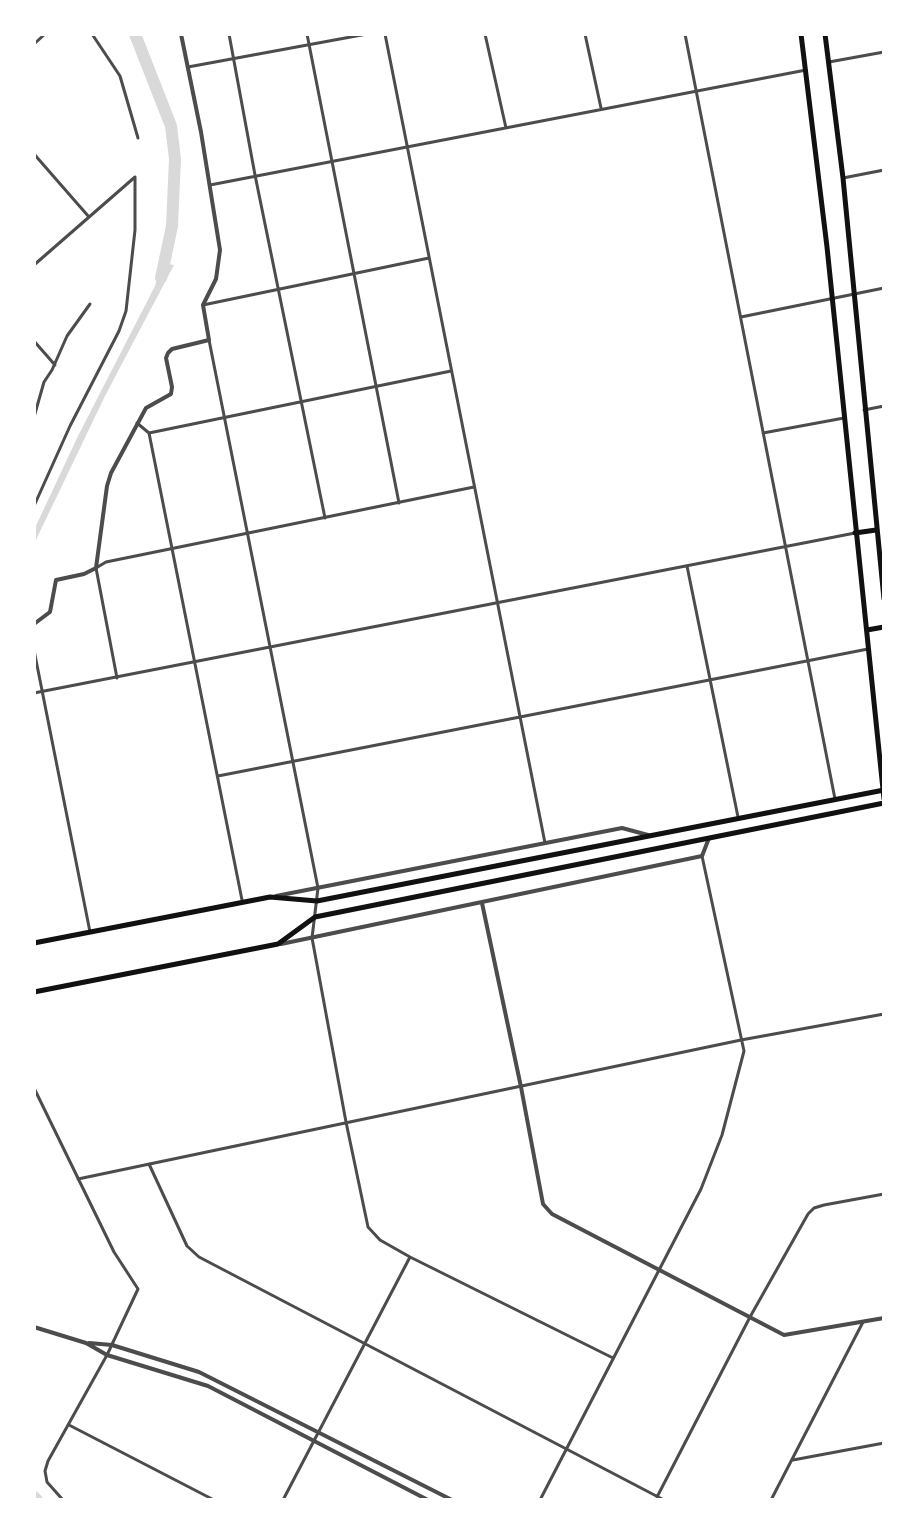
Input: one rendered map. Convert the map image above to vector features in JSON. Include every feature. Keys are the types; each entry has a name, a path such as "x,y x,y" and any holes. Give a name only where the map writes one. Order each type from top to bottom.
{"main road":[{"path":"34,992 278,944 315,917 884,801 801,34"},
{"path":"825,34 843,178 884,599"},
{"path":"855,533 876,529"},
{"path":"867,630 884,627"},
{"path":"34,943 270,897 317,901 884,790"}],"street":[{"path":"34,44 45,34"},
{"path":"92,34 120,76 138,138"},
{"path":"181,34 210,185 220,258 216,279 203,305 318,888 312,938 368,1227 380,1240 410,1257 613,1358"},
{"path":"229,34 325,518"},
{"path":"307,34 399,503"},
{"path":"188,67 367,34"},
{"path":"385,34 545,843"},
{"path":"485,34 506,128"},
{"path":"585,34 602,109"},
{"path":"685,34 835,799"},
{"path":"829,62 884,52"},
{"path":"210,185 806,70"},
{"path":"34,154 89,217"},
{"path":"843,178 884,170"},
{"path":"34,265 135,177 135,230 126,311 34,506"},
{"path":"203,305 429,258"},
{"path":"741,317 884,288"},
{"path":"34,417 42,385 55,365 67,336 90,304"},
{"path":"117,678 96,568 107,486 146,408 171,394 168,353 172,349 209,340"},
{"path":"34,341 55,365"},
{"path":"149,433 451,371"},
{"path":"864,410 884,406"},
{"path":"763,433 844,418"},
{"path":"137,422 149,433 243,902"},
{"path":"34,624 50,612 56,580 84,574 114,559 474,487"},
{"path":"876,529 884,527"},
{"path":"34,693 855,533"},
{"path":"687,566 738,819"},
{"path":"218,776 868,649"},
{"path":"34,650 90,932"},
{"path":"270,897 622,828 650,836"},
{"path":"540,1500 701,1189 722,1135 744,1051 702,856 709,838"},
{"path":"278,944 702,856"},
{"path":"482,903 543,1204 552,1214 784,1335 884,1318"},
{"path":"78,1179 741,1040 884,1014"},
{"path":"34,1088 114,1252 138,1289 107,1355 45,1471 47,1482 63,1500"},
{"path":"149,1164 187,1246 199,1257 664,1500"},
{"path":"657,1497 750,1317 808,1214 824,1205 884,1194"},
{"path":"283,1500 410,1257"},
{"path":"771,1500 863,1322"},
{"path":"34,1327 86,1343 107,1355 196,1380 428,1500"},
{"path":"86,1343 112,1345 199,1372 452,1500"},
{"path":"69,1425 214,1500"},
{"path":"793,1460 884,1443"}],"shaded area":[{"path":"161,263 174,265 105,396 34,544 34,530 155,286"}],"waterway":[{"path":"135,34 171,126 175,159 172,226 161,278"},
{"path":"34,1497 37,1500"}]}
